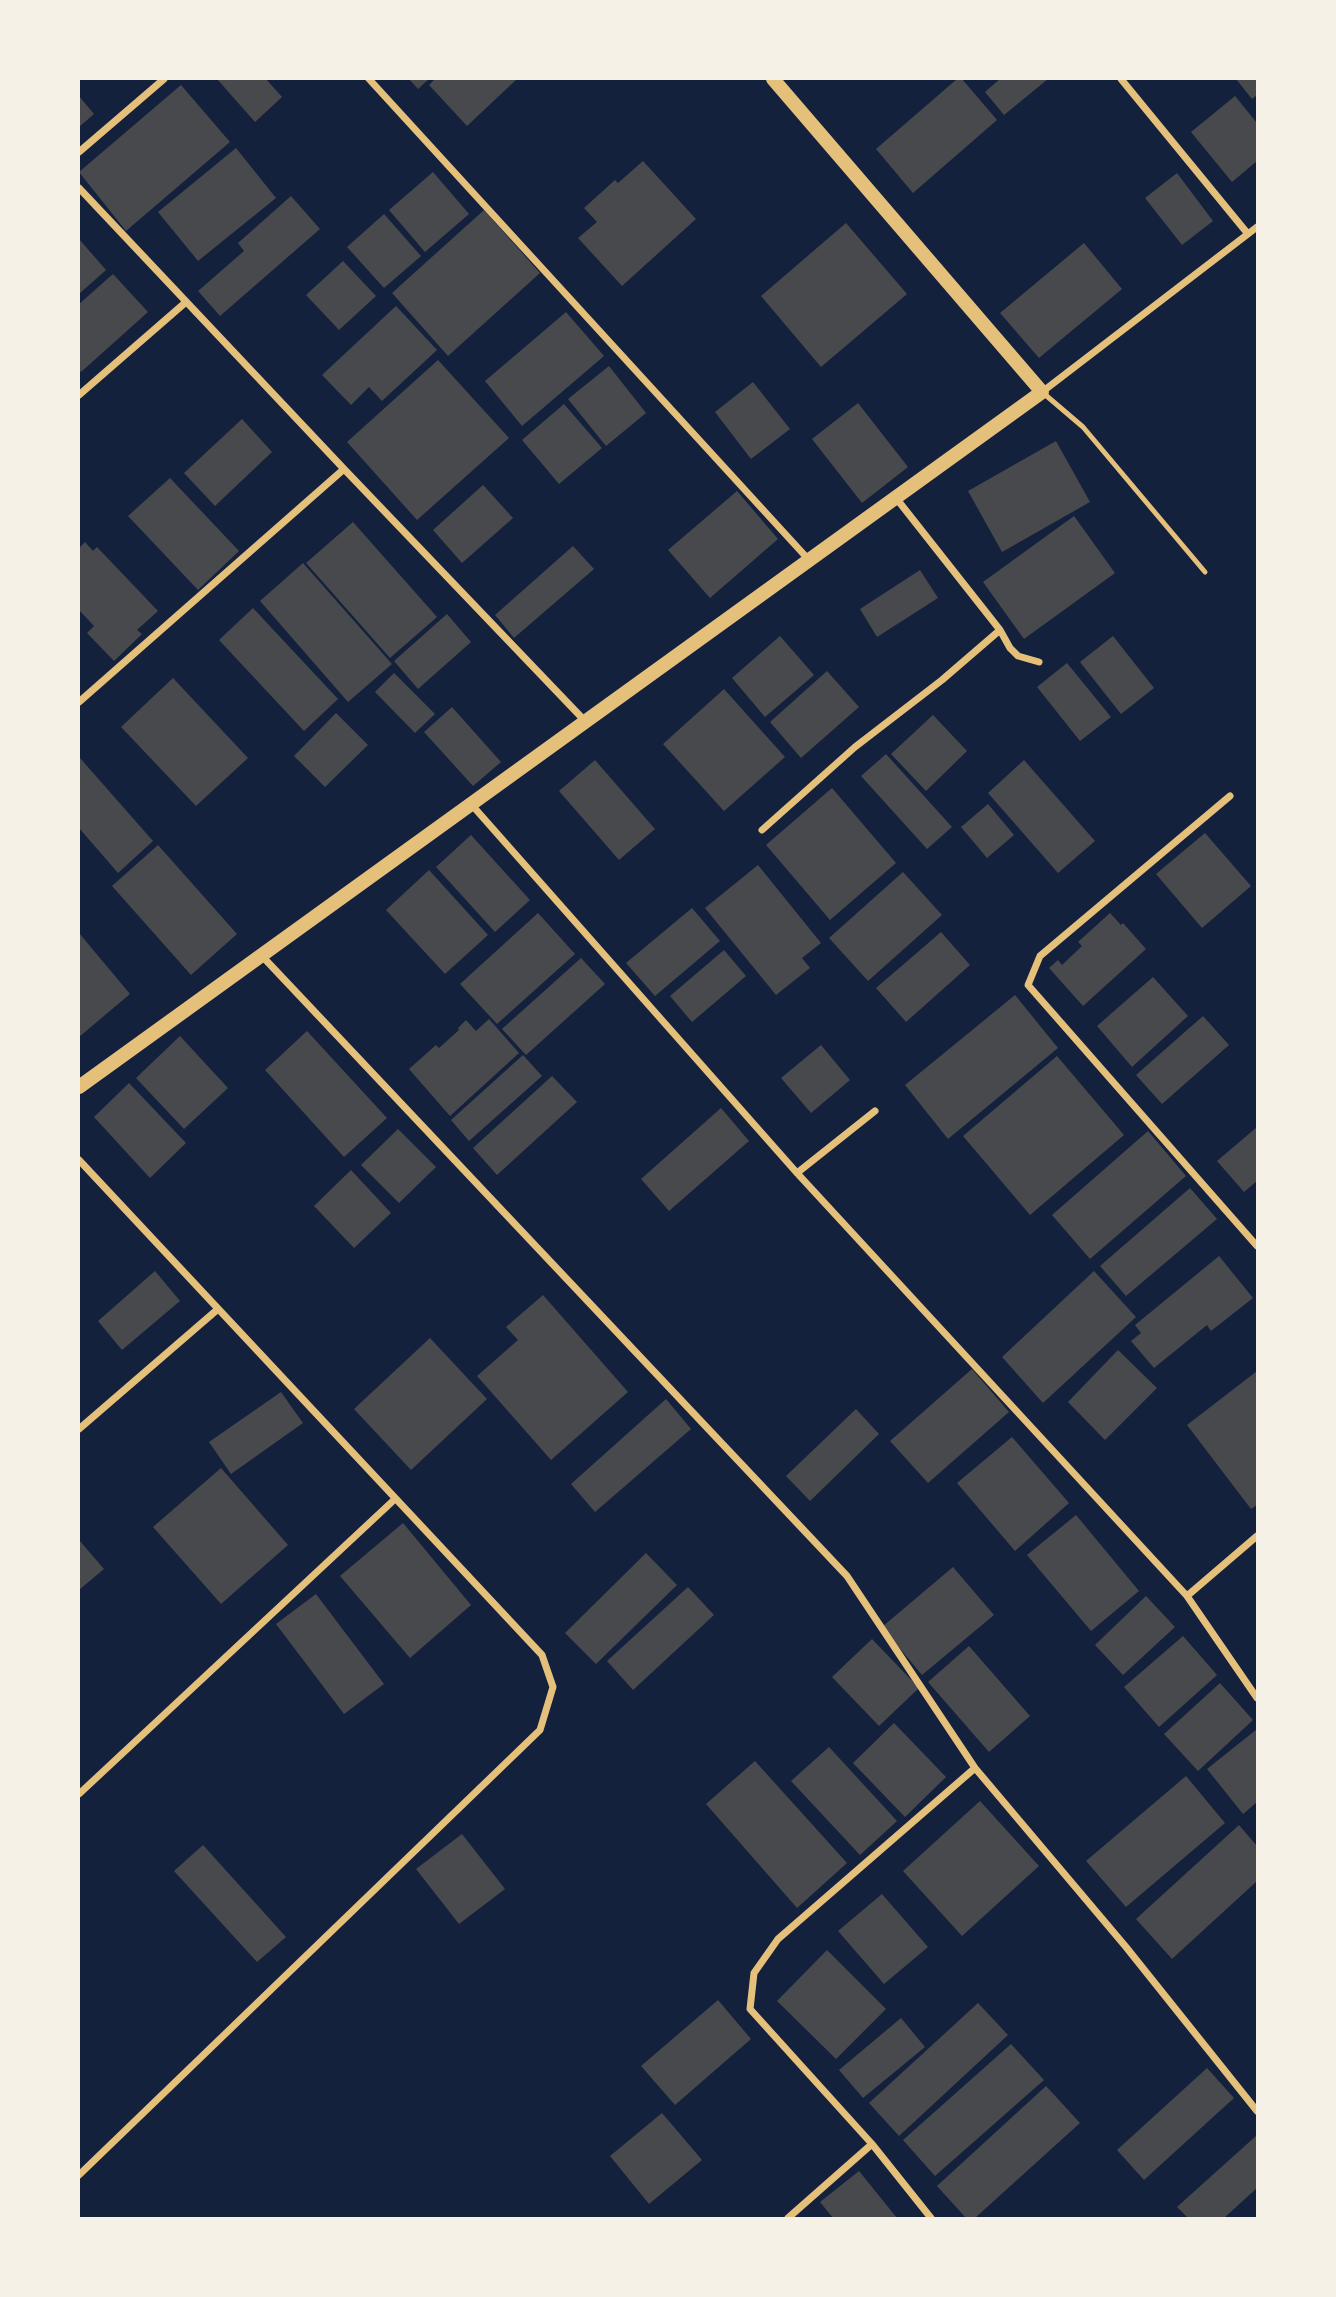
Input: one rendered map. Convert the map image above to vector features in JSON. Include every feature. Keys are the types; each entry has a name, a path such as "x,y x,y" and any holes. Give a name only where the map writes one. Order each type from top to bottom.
{"main road":[{"path":"79,1087 1042,392 773,79"}],"street":[{"path":"79,152 164,79"},
{"path":"369,79 809,560"},
{"path":"1121,79 1248,234"},
{"path":"79,188 586,722"},
{"path":"1042,392 1257,227"},
{"path":"79,395 186,302"},
{"path":"79,702 344,469"},
{"path":"895,498 1000,630 1010,648 1018,656 1039,662"},
{"path":"762,830 855,747 942,680 1000,630"},
{"path":"1230,796 1040,956 1028,985 1257,1246"},
{"path":"471,804 797,1173 1187,1595 1257,1698"},
{"path":"262,956 847,1576 975,1768 1126,1947 1257,2110"},
{"path":"797,1173 875,1111"},
{"path":"79,1160 542,1655 553,1687 540,1730 79,2175"},
{"path":"79,1429 218,1309"},
{"path":"79,1794 395,1499"},
{"path":"1187,1595 1257,1536"},
{"path":"931,2218 872,2144 750,2008 754,1973 778,1939 975,1768"},
{"path":"788,2218 872,2144"}],"lane":[{"path":"1042,392 1083,427 1205,572"}],"building":[{"path":"217,79 266,79 282,97 255,122"},
{"path":"409,79 429,79 418,89"},
{"path":"435,79 517,79 467,126 429,85"},
{"path":"957,79 962,79 997,120 913,193 876,149"},
{"path":"1000,79 1048,79 1004,115 985,92"},
{"path":"1236,79 1257,79 1257,95 1252,99"},
{"path":"181,85 230,142 126,231 79,172"},
{"path":"79,96 94,114 79,127"},
{"path":"1235,96 1257,123 1257,161 1232,182 1191,132"},
{"path":"236,148 276,198 198,261 158,212"},
{"path":"643,161 696,219 622,286 578,238 597,222 584,208 615,180 618,183"},
{"path":"433,172 469,214 425,252 389,210"},
{"path":"1177,173 1213,221 1182,245 1145,198"},
{"path":"291,196 320,229 220,316 198,291 244,251 238,243"},
{"path":"484,210 540,273 448,356 392,293"},
{"path":"384,214 421,256 384,288 347,247"},
{"path":"846,223 907,294 821,367 761,296"},
{"path":"79,239 106,270 79,294"},
{"path":"1084,243 1122,289 1039,358 1000,313"},
{"path":"343,261 376,296 339,330 306,295"},
{"path":"113,274 148,312 81,372 79,304"},
{"path":"396,306 437,350 382,401 369,387 351,405 322,375"},
{"path":"566,312 604,356 522,426 485,381"},
{"path":"438,360 509,438 417,520 347,442"},
{"path":"609,366 646,413 606,446 568,399"},
{"path":"753,382 790,429 751,459 715,412"},
{"path":"858,403 908,467 862,503 812,439"},
{"path":"564,404 602,448 559,484 522,440"},
{"path":"242,419 272,452 215,506 184,473"},
{"path":"1056,441 1090,502 1002,552 968,491"},
{"path":"170,478 239,551 198,590 128,516"},
{"path":"483,485 513,518 462,563 433,530"},
{"path":"737,491 778,539 710,598 668,550"},
{"path":"1074,516 1115,573 1024,639 983,582"},
{"path":"353,522 437,617 390,658 306,563"},
{"path":"85,542 93,551 97,547 158,611 137,630 142,634 114,661 87,633 94,626 79,610 79,548"},
{"path":"573,546 594,569 514,638 495,615"},
{"path":"303,563 392,664 348,702 260,601"},
{"path":"920,570 938,598 877,637 860,609"},
{"path":"253,608 338,699 304,731 219,640"},
{"path":"447,614 471,642 418,689 394,661"},
{"path":"780,636 814,675 765,717 732,678"},
{"path":"1113,636 1154,688 1121,714 1080,662"},
{"path":"1067,663 1111,717 1080,741 1037,687"},
{"path":"827,671 859,707 801,758 770,722"},
{"path":"394,673 435,714 415,733 375,692"},
{"path":"173,678 248,758 196,806 121,727"},
{"path":"724,689 785,757 724,811 663,744"},
{"path":"452,707 501,762 473,786 424,732"},
{"path":"336,713 368,745 325,787 294,756"},
{"path":"933,715 967,751 926,791 891,754"},
{"path":"886,754 952,827 927,849 861,776"},
{"path":"80,758 153,841 118,873 79,828"},
{"path":"595,760 655,829 619,860 559,791"},
{"path":"1024,760 1095,841 1058,873 988,793"},
{"path":"832,788 896,863 830,920 766,845"},
{"path":"988,804 1014,835 987,858 961,827"},
{"path":"1205,833 1251,886 1202,928 1156,874"},
{"path":"471,835 530,900 495,932 436,867"},
{"path":"158,845 237,934 191,975 112,886"},
{"path":"758,865 821,943 802,958 810,968 776,995 705,908"},
{"path":"429,870 488,935 445,974 386,910"},
{"path":"903,872 942,915 868,981 829,938"},
{"path":"692,908 720,941 655,996 626,963"},
{"path":"538,913 575,954 497,1024 460,984"},
{"path":"1110,913 1121,925 1123,923 1146,949 1083,1006 1049,968 1058,960 1062,965 1082,946 1078,942"},
{"path":"941,932 970,965 906,1022 876,988"},
{"path":"79,933 130,994 79,1037"},
{"path":"724,950 746,976 692,1022 670,996"},
{"path":"581,958 605,984 526,1055 502,1029"},
{"path":"1153,977 1188,1016 1132,1067 1097,1026"},
{"path":"1015,995 1058,1048 948,1139 905,1085"},
{"path":"1203,1016 1229,1045 1162,1104 1136,1075"},
{"path":"489,1019 519,1053 450,1116 409,1069 436,1045 439,1048 466,1020 476,1031"},
{"path":"307,1031 387,1118 344,1157 265,1070"},
{"path":"180,1036 228,1088 184,1129 136,1078"},
{"path":"821,1045 850,1080 811,1113 781,1078"},
{"path":"523,1055 542,1076 469,1141 451,1120"},
{"path":"1057,1056 1124,1135 1030,1215 963,1136"},
{"path":"552,1076 577,1102 497,1175 473,1148"},
{"path":"129,1083 186,1143 150,1178 94,1117"},
{"path":"721,1108 749,1141 669,1211 641,1179"},
{"path":"1257,1127 1257,1181 1244,1192 1217,1161"},
{"path":"398,1129 436,1167 399,1203 361,1165"},
{"path":"1148,1131 1186,1176 1090,1259 1052,1215"},
{"path":"351,1170 391,1213 354,1248 314,1206"},
{"path":"1190,1188 1217,1219 1126,1296 1100,1266"},
{"path":"1219,1256 1253,1298 1211,1331 1207,1325 1154,1368 1131,1341 1141,1333 1135,1325"},
{"path":"155,1271 180,1301 122,1350 98,1321"},
{"path":"1094,1271 1136,1317 1043,1403 1002,1357"},
{"path":"543,1295 628,1392 551,1460 477,1376 518,1340 506,1327"},
{"path":"430,1338 487,1399 411,1470 354,1409"},
{"path":"1118,1350 1157,1388 1105,1440 1068,1402"},
{"path":"972,1369 1009,1412 928,1483 890,1441"},
{"path":"1257,1371 1257,1505 1251,1509 1187,1425"},
{"path":"281,1392 303,1423 231,1474 209,1442"},
{"path":"666,1399 691,1429 595,1512 571,1484"},
{"path":"856,1409 879,1434 810,1501 786,1476"},
{"path":"1012,1437 1069,1503 1015,1551 957,1483"},
{"path":"221,1468 288,1545 221,1604 153,1527"},
{"path":"1076,1515 1139,1591 1091,1631 1027,1555"},
{"path":"403,1523 471,1605 410,1658 340,1576"},
{"path":"79,1540 104,1569 79,1590"},
{"path":"646,1553 677,1585 596,1664 565,1633"},
{"path":"953,1567 994,1615 922,1675 882,1627"},
{"path":"688,1587 714,1615 633,1690 607,1661"},
{"path":"316,1594 384,1684 344,1714 276,1624"},
{"path":"1146,1596 1175,1627 1123,1675 1095,1645"},
{"path":"1183,1636 1217,1675 1159,1727 1124,1687"},
{"path":"872,1639 919,1688 879,1726 832,1677"},
{"path":"969,1646 1030,1716 989,1752 928,1682"},
{"path":"1220,1683 1253,1720 1198,1771 1164,1734"},
{"path":"894,1723 946,1777 905,1817 853,1763"},
{"path":"1257,1729 1257,1802 1243,1814 1207,1769"},
{"path":"829,1747 897,1821 860,1855 791,1781"},
{"path":"755,1761 847,1863 797,1908 706,1804"},
{"path":"1186,1776 1225,1823 1126,1907 1086,1861"},
{"path":"980,1801 1039,1866 962,1936 903,1871"},
{"path":"1239,1825 1257,1846 1257,1881 1172,1959 1136,1919"},
{"path":"462,1834 505,1889 459,1924 416,1869"},
{"path":"203,1845 286,1937 257,1962 174,1871"},
{"path":"882,1894 928,1947 884,1984 838,1931"},
{"path":"827,1950 886,2009 836,2059 777,2001"},
{"path":"718,2000 751,2039 675,2105 641,2066"},
{"path":"978,2003 1008,2035 899,2136 869,2103"},
{"path":"901,2018 925,2047 863,2098 839,2070"},
{"path":"1011,2044 1044,2080 935,2176 903,2140"},
{"path":"1207,2068 1234,2098 1144,2180 1117,2150"},
{"path":"1046,2086 1080,2123 975,2218 966,2218 937,2186"},
{"path":"662,2113 702,2160 649,2204 610,2156"},
{"path":"1257,2135 1257,2188 1224,2218 1188,2218 1177,2207"},
{"path":"859,2171 897,2218 833,2218 820,2202"}]}
